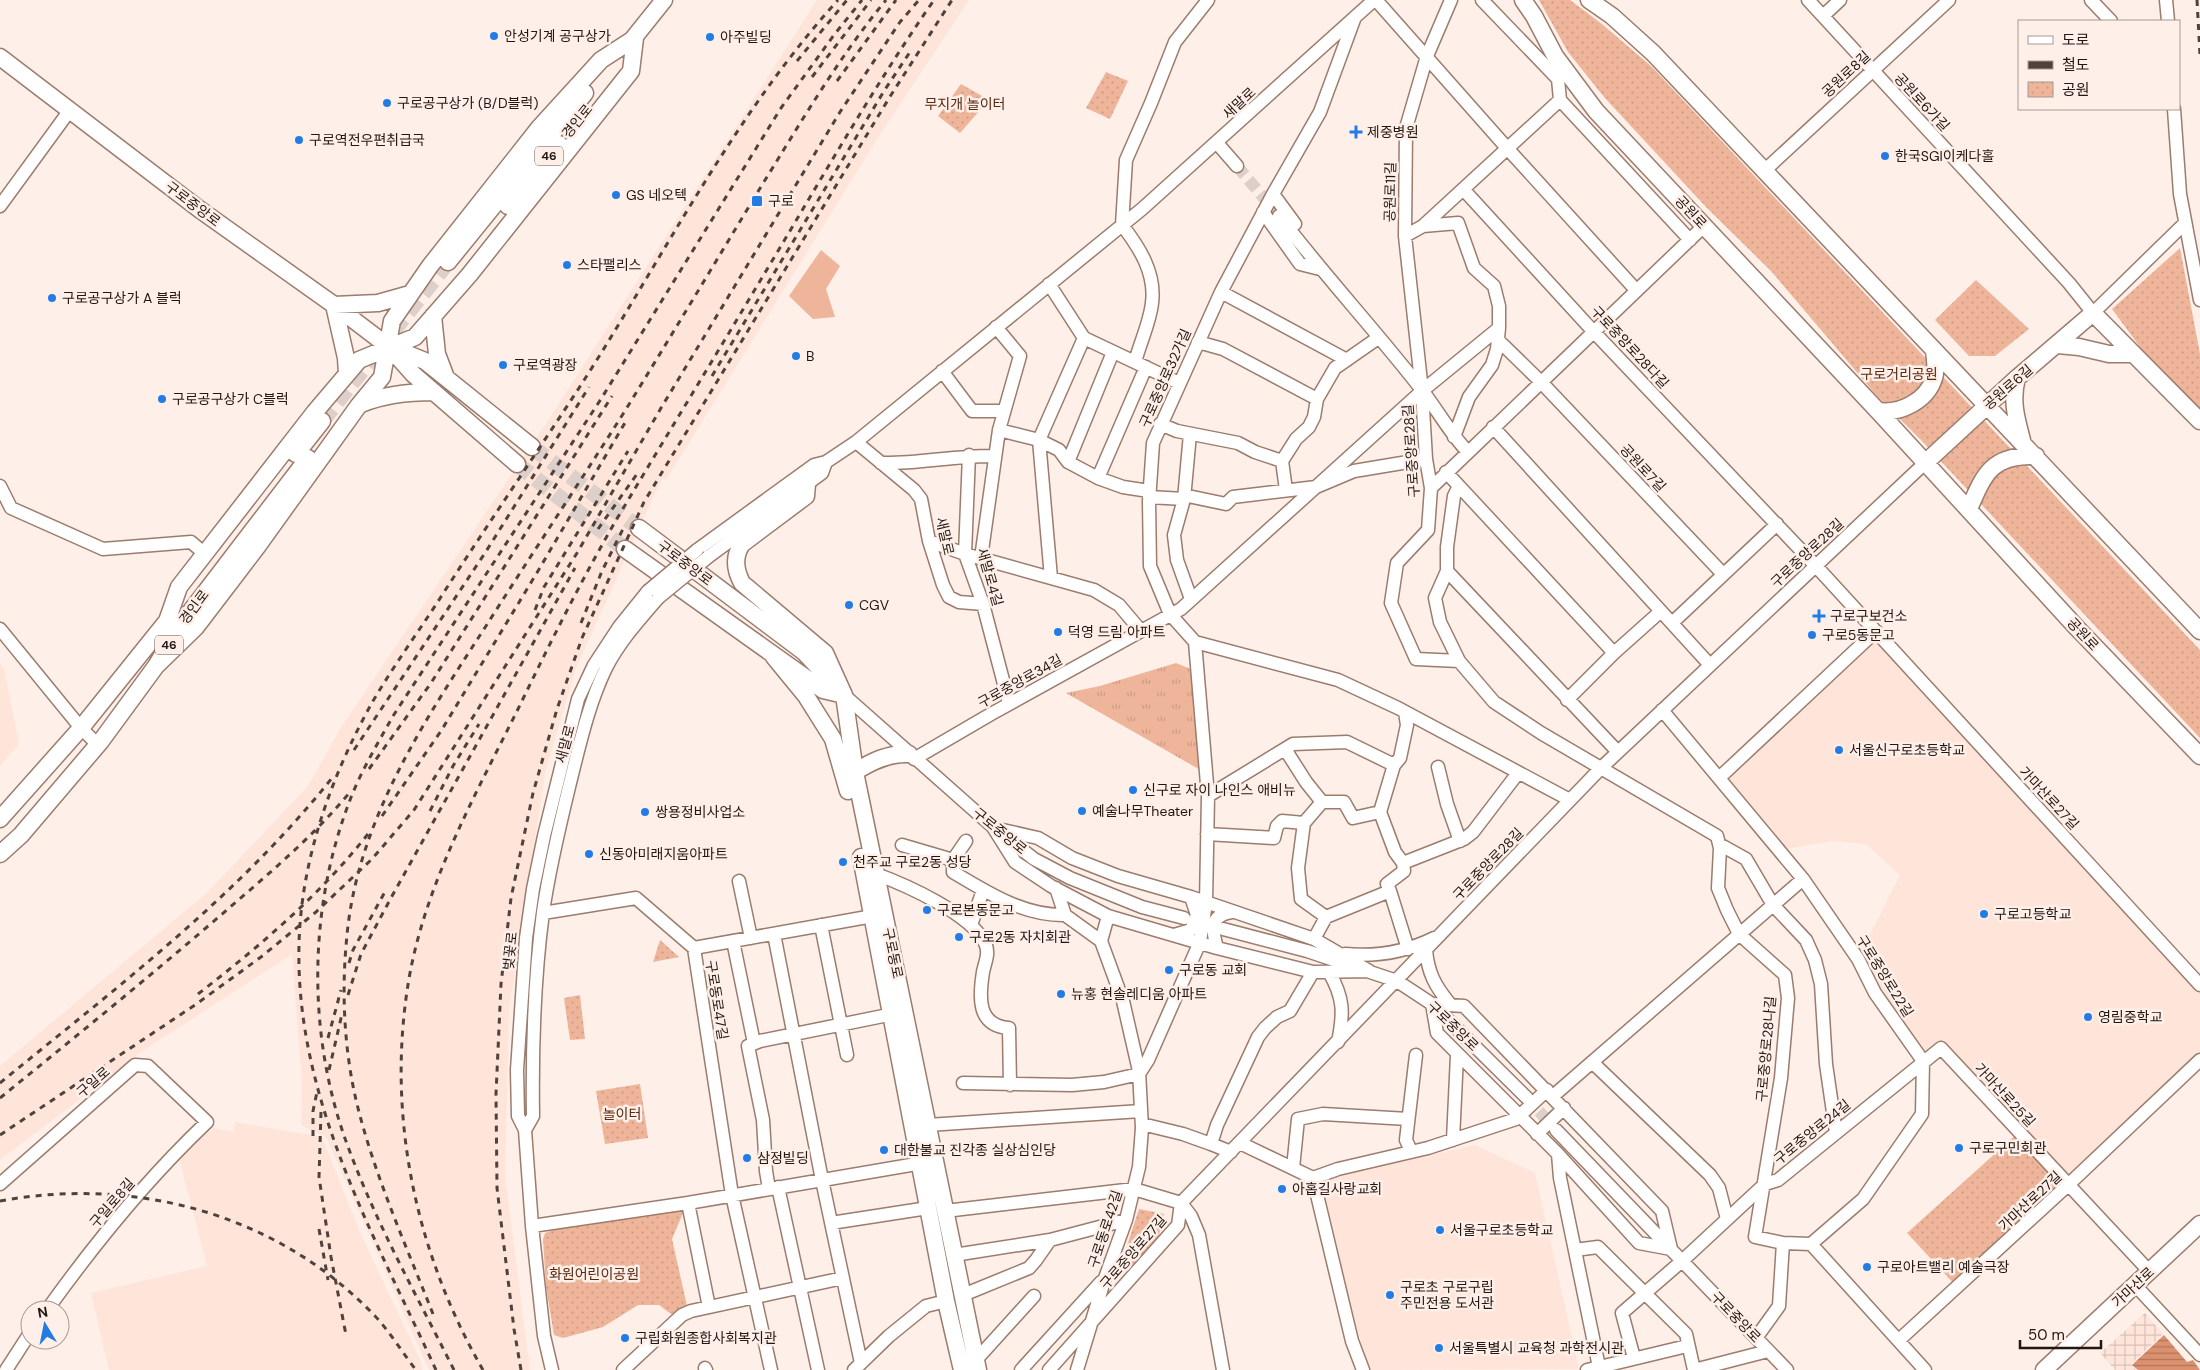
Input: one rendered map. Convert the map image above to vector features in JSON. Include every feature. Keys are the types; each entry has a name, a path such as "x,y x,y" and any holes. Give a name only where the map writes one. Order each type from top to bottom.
{"main road":[{"name":"경인로","path":"452,266 617,73 635,38 664,0"},
{"name":"공원로","path":"1523,0 1534,16 1555,56 1596,111 1878,411 2077,628 2200,756"},
{"path":"1590,0 1612,16 1653,53 2200,631"},
{"path":"166,624 179,587 314,413 359,360 388,346 415,337 470,274 631,71 635,38"},
{"path":"156,666 196,627 258,547 359,405 382,377 392,321 430,266 539,128 601,60 635,38"},
{"name":"구로중앙로","path":"0,57 199,209 334,305 388,346 413,374 517,464"},
{"path":"347,374 346,358 334,305 378,304 410,294"},
{"path":"2093,314 2200,421"},
{"name":"공원로6길","path":"1925,463 2017,378 2093,314"},
{"path":"433,316 437,354 446,377"},
{"path":"2058,345 2079,347 2109,354 2133,354"},
{"name":"구로중앙로","path":"388,346 425,360 532,447"},
{"path":"1878,411 1894,412 1902,409 1912,404 1930,387 1935,377 1934,351"},
{"path":"2017,378 2013,396 2014,410 2022,442"},
{"path":"359,405 390,395 410,392 434,392"},
{"name":"경인로","path":"0,819 81,728 326,424 181,624 156,666 98,745 21,835 0,854"},
{"path":"1969,509 1980,482 1990,470 2012,457 2036,456"},
{"name":"구로동로","path":"808,484 806,496 742,544 736,554 736,568 742,583 825,653 844,695 850,764 873,916 927,1162 945,1211 977,1365"},
{"name":"구로중앙로","path":"639,528 804,652 844,695"},
{"name":"구로중앙로","path":"625,549 774,657 823,690 844,695"},
{"name":"구로동로","path":"774,657 806,696 850,764 876,874 928,1124 928,1208 962,1370"},
{"path":"850,764 890,755 911,756"},
{"name":"가마산로","path":"2044,1370 2200,1224"}],"street":[{"path":"1098,478 1140,365 1152,302 1152,281 1140,248 1122,226 1126,160 1175,42 1208,0"},
{"path":"1375,0 1636,290"},
{"name":"새말로","path":"525,1130 533,1116 534,1006 543,913 562,816 579,745 594,694 621,642 653,595 702,553 814,465 826,462 856,442 1122,226 1375,0"},
{"name":"공원로11길","path":"1422,391 1405,236 1406,128 1427,56 1451,0"},
{"path":"1405,236 1423,226 1560,100 1558,79 1482,0"},
{"name":"공원로6가길","path":"1808,0 2069,283 2093,314"},
{"path":"1823,16 1840,0"},
{"name":"공원로8길","path":"1764,171 1948,0"},
{"path":"2091,0 2110,20"},
{"path":"2166,0 2168,20"},
{"name":"구로중앙로32가길","path":"1195,642 1170,614 1150,566 1149,494 1152,442 1221,292 1263,212 1320,112 1355,17"},
{"name":"공원로","path":"1560,100 1690,240"},
{"path":"0,206 70,110"},
{"path":"2174,110 2184,224 2200,300"},
{"path":"1217,143 1237,166"},
{"name":"구로중앙로28다길","path":"1463,189 1593,331 1815,565"},
{"path":"1273,194 1316,252 1320,270"},
{"path":"1263,212 1300,264 1320,270"},
{"path":"1279,216 1320,270 1422,391 1454,438 1467,452"},
{"path":"1423,226 1458,223 1474,268 1494,286 1499,306 1499,334 1492,365 1469,397 1454,438"},
{"name":"공원로6길","path":"2093,314 2184,224"},
{"path":"1430,488 1704,226"},
{"path":"1049,284 1084,338 1179,383"},
{"path":"1221,292 1347,360"},
{"path":"981,558 999,430 1020,356 996,327"},
{"name":"공원로7길","path":"1499,334 1541,382 1724,574"},
{"name":"구로중앙로34길","path":"911,756 1141,631 1191,599 1422,391 1499,334"},
{"path":"1051,578 1039,440 1084,338"},
{"path":"1286,490 1282,461 1296,439 1309,426 1314,417 1317,399 1335,368 1378,338"},
{"path":"1198,342 1223,349 1317,399"},
{"path":"1068,462 1113,352"},
{"path":"942,371 972,411 1003,411"},
{"name":"구로중앙로28길","path":"1422,391 1426,459 1430,488 1428,530 1397,563 1391,603 1416,659 1459,661"},
{"path":"1160,424 1190,434 1238,444 1282,461"},
{"path":"1493,427 1710,664"},
{"name":"구로중앙로34길","path":"999,430 1039,440 1059,450 1068,462 1098,478 1123,487 1149,494 1184,499 1188,496 1226,504 1233,497 1316,487 1354,471 1426,459"},
{"path":"1190,434 1184,499 1174,534 1177,560 1191,599"},
{"name":"새말로","path":"856,442 914,490 921,499 929,540 943,585 949,597 958,602 983,604"},
{"path":"881,463 924,462 969,455 996,456"},
{"name":"새말로4길","path":"969,455 965,554 983,604 1009,704"},
{"name":"새말로","path":"672,570 702,553 808,484 822,472 826,462"},
{"name":"구로중앙로28길","path":"1397,981 1601,768 1925,463"},
{"path":"1446,472 1614,653"},
{"path":"0,486 11,508 103,549 190,542 205,554"},
{"path":"1459,486 1454,496 1447,547 1447,571 1435,598 1440,622 1459,661 1494,702 1541,733 1717,836 1719,844 1746,859 1773,905 1806,940 1815,960 1821,984 1826,1064 1836,1133"},
{"path":"1672,623 1777,524"},
{"path":"929,540 965,554 1094,590 1119,605 1141,631"},
{"name":"가마산로27길","path":"1815,565 2200,985"},
{"name":"벚꽃로","path":"552,1370 544,1336 532,1226 525,1130 518,1116 519,1014 529,914 544,836 571,725 586,680 619,627 653,595 672,570"},
{"path":"1447,571 1618,752"},
{"path":"1568,700 1614,653 1661,611"},
{"path":"0,629 81,728 98,745"},
{"path":"1719,778 1876,631"},
{"path":"963,1083 1072,1085 1104,1082 1139,1074 1148,1060 1200,942 1206,903 1208,796 1195,642 1338,680 1405,712 1570,800"},
{"name":"구로중앙로","path":"844,695 993,827 1034,858 1070,878 1142,907 1184,918"},
{"name":"구로중앙로22길","path":"1662,710 1803,879 1858,959 1875,993 1923,1061"},
{"path":"1405,712 1407,724 1400,758 1394,765 1380,812 1395,852 1403,864 1404,871 1387,884 1408,949"},
{"path":"1208,796 1293,744 1346,742 1394,765"},
{"path":"1285,749 1306,782 1322,802"},
{"path":"1438,767 1447,804 1460,841"},
{"path":"1403,864 1460,841 1473,832 1518,773"},
{"path":"1326,916 1301,899 1298,868 1304,823 1322,802 1344,802 1353,818 1380,812"},
{"path":"1207,834 1274,838 1277,826 1282,821 1304,823"},
{"path":"993,827 1015,862 1056,888 1108,916 1217,948 1314,972 1369,971"},
{"path":"993,827 1038,838 1072,858 1118,876 1191,896 1206,903 1314,939 1369,971"},
{"path":"966,841 954,860 953,872 983,890 1025,910 1047,916 1065,916 1101,941 1108,916"},
{"name":"구로중앙로28나길","path":"1719,844 1718,888 1739,934 1785,975 1788,998 1781,1078 1764,1184"},
{"path":"902,845 954,860"},
{"path":"876,874 920,893 971,925 985,942 987,949 982,985 982,1010 985,1017 991,1023 1009,1028 1010,1085"},
{"path":"1142,1124 1183,1134 1211,1144 1235,1147 1293,1168 1313,1178 1453,1140 1520,1117 1592,1062 1803,879"},
{"path":"739,881 751,938"},
{"path":"1056,888 1065,916"},
{"path":"971,925 983,890"},
{"path":"1314,939 1326,916 1390,891"},
{"path":"1174,935 1192,930 1197,915 1191,896"},
{"name":"구로동로47길","path":"543,913 636,898 694,948 732,1195 771,1370"},
{"path":"1217,948 1212,932 1215,920 1223,913 1232,912"},
{"path":"694,948 873,916"},
{"path":"821,925 847,1055"},
{"name":"구로중앙로","path":"1223,929 1307,951 1397,981 1432,1004 1527,1098"},
{"path":"774,934 858,1366"},
{"path":"1342,954 1383,955 1408,949 1441,934"},
{"path":"733,941 754,1044 893,1014"},
{"name":"구로동로42길","path":"1077,1370 1105,1278 1126,1220 1138,1167 1142,1124 1139,1074 1123,1001 1101,941"},
{"path":"1426,950 1428,968 1436,987 1450,1004"},
{"path":"1211,1144 1217,1125 1258,1037 1278,1017 1290,1012 1314,972"},
{"path":"1329,972 1342,1000 1338,1042"},
{"path":"1181,1203 1397,981"},
{"path":"1432,1004 1450,1004 1464,1006 1662,1211 1671,1249 1639,1243 1558,1154 1437,1034 1432,1004"},
{"name":"구로동로47길","path":"754,1044 748,1046 763,1120 766,1171 774,1188 801,1287 818,1370"},
{"name":"구로중앙로24길","path":"1682,1261 1764,1184 1778,1180 1941,1048"},
{"name":"가마산로25길","path":"1941,1048 2150,1272"},
{"path":"1411,1151 1406,1140 1416,1055"},
{"path":"1453,1140 1457,1055"},
{"name":"가마산로27길","path":"1899,1340 2068,1186 2200,1060"},
{"path":"1810,1244 1863,1200 1922,1114 1923,1061"},
{"path":"1592,1062 1710,1175 1719,1188 1727,1219"},
{"name":"구일로","path":"0,1184 135,1065 148,1066 207,1122"},
{"path":"1537,1134 1564,1108"},
{"path":"928,1124 1141,1111"},
{"path":"1293,1168 1298,1119 1323,1114 1408,1118"},
{"name":"구일로8길","path":"54,1300 88,1253 184,1145 207,1122"},
{"name":"구로중앙로","path":"1556,1130 1787,1370"},
{"path":"1558,1154 1560,1178 1575,1250 1593,1368 1688,1346"},
{"path":"532,1226 688,1203 927,1162"},
{"path":"1313,1178 1352,1341 1363,1370"},
{"path":"1764,1184 1755,1237 1810,1244 1925,1370"},
{"path":"945,1211 1134,1189 1181,1203 1191,1216 1199,1235 1223,1370"},
{"path":"688,1203 709,1307"},
{"name":"구로중앙로27길","path":"1049,1370 1178,1225 1181,1203"},
{"path":"831,1222 928,1208"},
{"path":"954,1255 1050,1240 1126,1220"},
{"path":"963,1296 1028,1268 1050,1240"},
{"path":"1756,1338 1779,1306 1783,1242"},
{"path":"1575,1250 1598,1246 1686,1334 1694,1370"},
{"path":"1634,1358 1622,1313 1682,1261"},
{"path":"624,1370 682,1315 709,1307 842,1278"},
{"name":"구로중앙로27길","path":"1021,1370 1105,1278"},
{"path":"2135,1285 2200,1355"},
{"name":"구로동로","path":"977,1365 1034,1296"},
{"path":"858,1366 926,1306 946,1301"},
{"path":"6,1370 20,1349"},
{"name":"구로중앙로","path":"1694,1370 1768,1351"}],"shaded area":[{"path":"817,0 969,0 877,139 666,480 662,478 576,668 545,773 509,1010 505,1176 530,1370 429,1370 326,1137 301,1125 302,1084 292,954 141,1052 0,1160 0,1066 208,892 308,786 340,729 551,416"},
{"path":"1876,631 2200,985 2200,1060 2068,1185 1941,1048 1923,1061 1858,959 1900,875 1866,844 1833,841 1780,850 1719,778"},
{"path":"0,663 4,669 19,744 0,766"},
{"path":"235,1122 322,1137 360,1232 421,1362 422,1370 109,1370 91,1293 207,1266 179,1158 213,1128 234,1132"},
{"name":"서울구로초등학교","path":"1475,1145 1535,1173 1579,1369 1370,1370 1353,1316 1325,1196 1326,1182 1330,1179"},
{"path":"2145,1313 2163,1334 2131,1364 2136,1370 2115,1370 2100,1353"},
{"path":"2164,1335 2187,1362 2193,1360 2200,1370 2138,1370 2132,1365"}],"green space":[{"name":"구로거리공원","path":"1539,0 1570,0 1602,24 1652,67 2200,650 2200,738 1922,441 1877,396 1771,271 1706,207 1604,97 1568,52"},
{"path":"1106,72 1128,81 1110,119 1086,108"},
{"name":"무지개 놀이터","path":"961,84 989,100 960,133 938,116"},
{"path":"2180,248 2200,354 2200,410 2143,351 2112,309"},
{"path":"821,250 840,266 826,289 835,317 813,319 789,296"},
{"path":"1976,280 2029,329 1995,356 1969,356 1935,320"},
{"path":"1176,663 1193,670 1202,771 1066,693 1100,686"},
{"path":"660,940 679,957 653,962"},
{"path":"580,995 585,1039 570,1040 564,998"},
{"name":"놀이터","path":"640,1084 648,1138 605,1144 596,1091"},
{"path":"2019,1132 2068,1185 1957,1287 1907,1233"},
{"path":"1139,1209 1164,1214 1159,1235 1135,1265 1118,1273"},
{"name":"화원어린이공원","path":"679,1210 683,1213 672,1239 687,1306 671,1314 659,1305 638,1305 603,1327 563,1338 554,1335 546,1287 543,1239 545,1233 553,1230"}],"tunnel":[{"path":"1237,166 1279,216"},
{"path":"393,331 448,262"},
{"path":"322,421 378,350"},
{"path":"532,447 639,528"},
{"path":"517,464 625,549"},
{"path":"1527,1098 1556,1130"}],"railway":[{"path":"436,1370 364,1216 343,1164 324,1111 310,1057 301,1001 299,944 306,880 321,818 344,758 388,676 579,388 732,139 800,45 838,0"},
{"path":"797,61 847,0"},
{"path":"454,1370 399,1262 361,1180 336,1110 326,1066 320,1021 318,976 320,931 326,886 336,842 354,789 393,716 601,399 781,108 862,0"},
{"path":"812,77 871,0"},
{"path":"433,1314 374,1163 359,1112 350,1068 345,1024 345,957 354,892 365,851 380,811 398,772 440,698 623,414 821,90 852,44 886,0"},
{"path":"837,81 896,0"},
{"path":"0,1135 195,1005 261,957 316,912 372,859 414,810 577,553 661,408 840,112 900,22 919,0"},
{"path":"483,1370 459,1324 439,1277 423,1228 411,1178 404,1127 401,1076 403,1024 410,973 429,903 471,802 554,635 602,544 843,142 934,0"},
{"path":"521,1370 514,1329 497,1188 496,1094 501,984 511,898 533,793 557,709 582,638 644,502 891,95 952,0"},
{"path":"2197,0 2200,55"},
{"path":"712,376 884,91 910,52"},
{"path":"354,750 485,553 589,387"},
{"path":"369,769 431,683 612,396"},
{"path":"382,816 441,731 626,421"},
{"path":"535,610 544,587 628,451"},
{"path":"598,529 637,474"},
{"path":"581,623 602,571 625,525"},
{"path":"348,995 361,954 575,568"},
{"path":"430,811 453,766 479,724"},
{"path":"0,1083 131,976 216,901 296,821 332,778"},
{"path":"0,1098 255,886 304,841 350,792"},
{"path":"198,994 288,919 349,857 368,834"},
{"path":"349,963 353,950 386,890"},
{"path":"328,1038 341,990"},
{"path":"329,1070 342,1014"},
{"path":"313,1136 313,1111 317,1092"},
{"path":"321,1112 319,1177 331,1257 346,1335"},
{"path":"0,1201 51,1195 102,1194 153,1200 202,1211 250,1228 295,1251 337,1281 375,1316 416,1370"},
{"path":"319,1229 328,1280"}],"place":[{"name":"안성기계 공구상가","path":"494,36"},
{"name":"아주빌딩","path":"710,37"},
{"name":"구로공구상가 (B/D블럭)","path":"387,103"},
{"name":"제중병원","path":"1356,132"},
{"name":"구로역전우편취급국","path":"299,140"},
{"name":"한국SGI이케다홀","path":"1885,156"},
{"name":"GS 네오텍","path":"616,195"},
{"name":"구로","path":"757,201"},
{"name":"스타팰리스","path":"567,265"},
{"name":"구로공구상가 A 블럭","path":"52,298"},
{"name":"B","path":"796,356"},
{"name":"구로역광장","path":"503,365"},
{"name":"구로공구상가 C블럭","path":"162,399"},
{"name":"CGV","path":"849,605"},
{"name":"구로구보건소","path":"1819,616"},
{"name":"덕영 드림 아파트","path":"1058,632"},
{"name":"구로5동문고","path":"1812,635"},
{"name":"서울신구로초등학교","path":"1839,750"},
{"name":"신구로 자이 나인스 애비뉴","path":"1133,790"},
{"name":"예술나무Theater","path":"1082,811"},
{"name":"쌍용정비사업소","path":"645,812"},
{"name":"신동아미래지움아파트","path":"589,854"},
{"name":"천주교 구로2동 성당","path":"843,862"},
{"name":"구로본동문고","path":"927,910"},
{"name":"구로고등학교","path":"1984,914"},
{"name":"구로2동 자치회관","path":"959,937"},
{"name":"구로동 교회","path":"1169,970"},
{"name":"뉴홍 현솔레디움 아파트","path":"1061,994"},
{"name":"영림중학교","path":"2088,1017"},
{"name":"구로구민회관","path":"1959,1148"},
{"name":"대한불교 진각종 실상심인당","path":"884,1150"},
{"name":"삼정빌딩","path":"747,1158"},
{"name":"아홉길사랑교회","path":"1282,1189"},
{"name":"서울구로초등학교","path":"1440,1230"},
{"name":"구로아트밸리 예술극장","path":"1867,1267"},
{"name":"구로초 구로구립 주민전용 도서관","path":"1390,1295"},
{"name":"구립화원종합사회복지관","path":"625,1338"},
{"name":"서울특별시 교육청 과학전시관","path":"1439,1348"}]}
